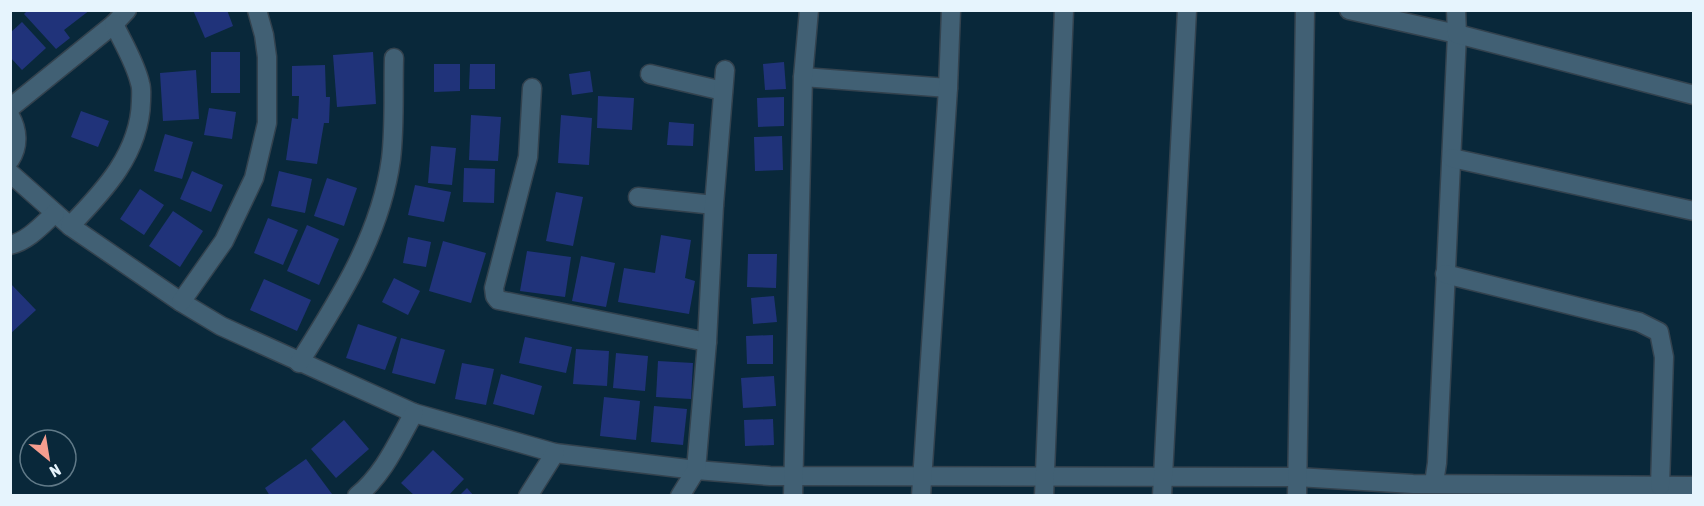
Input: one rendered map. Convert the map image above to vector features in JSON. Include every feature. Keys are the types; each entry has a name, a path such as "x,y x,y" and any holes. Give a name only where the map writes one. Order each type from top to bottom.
{"street":[{"path":"10,108 114,24 127,10"},
{"path":"181,302 225,241 254,178 267,123 267,57 257,10"},
{"path":"793,495 803,77 809,10"},
{"path":"921,495 948,88 951,10"},
{"path":"1044,495 1064,10"},
{"path":"1162,495 1187,10"},
{"path":"1296,495 1305,10"},
{"path":"1349,10 1456,34 1694,95"},
{"path":"1434,483 1437,463 1452,158 1456,10"},
{"path":"70,226 95,200 123,164 135,140 141,86 135,67 114,24"},
{"path":"299,363 330,315 368,244 386,186 390,161 394,58"},
{"path":"680,495 696,470 707,342 724,70"},
{"path":"650,74 723,92"},
{"path":"803,77 948,88"},
{"path":"532,88 528,157 494,288 495,296 498,300 707,342"},
{"path":"10,116 15,125 17,140 10,160"},
{"path":"1452,158 1694,212"},
{"path":"10,172 70,226 221,327 414,413 555,453 696,470 770,476 1297,477 1413,484 1694,486"},
{"path":"638,197 714,205"},
{"path":"10,245 18,243 35,231 55,213"},
{"path":"1445,274 1640,322 1659,332 1664,357 1660,486"},
{"path":"357,495 372,483 384,467 414,413"},
{"path":"528,495 555,453"}],"building":[{"path":"28,10 90,10 64,30 70,38 56,49 24,14"},
{"path":"193,10 227,10 233,26 205,38"},
{"path":"22,22 46,48 22,70 10,57 10,33"},
{"path":"211,52 240,52 240,93 211,93"},
{"path":"373,52 376,104 337,107 333,55"},
{"path":"784,62 786,89 765,90 763,64"},
{"path":"434,64 460,64 460,91 434,92"},
{"path":"470,64 495,64 495,89 469,89"},
{"path":"325,65 326,97 330,97 329,123 324,123 317,164 286,160 292,118 298,119 299,96 292,96 292,66"},
{"path":"196,70 199,119 163,121 160,73"},
{"path":"590,71 593,92 572,95 569,74"},
{"path":"598,96 634,98 632,130 597,128"},
{"path":"784,97 784,126 758,127 757,98"},
{"path":"209,108 236,112 232,139 204,135"},
{"path":"81,111 109,121 98,147 71,137"},
{"path":"471,115 501,117 498,161 469,160"},
{"path":"561,115 592,118 589,165 558,163"},
{"path":"669,122 694,124 693,146 667,145"},
{"path":"165,134 193,142 182,179 154,171"},
{"path":"782,136 783,170 755,171 754,137"},
{"path":"431,146 456,148 452,185 428,183"},
{"path":"464,168 495,169 494,203 463,202"},
{"path":"192,171 223,185 211,212 180,199"},
{"path":"279,171 312,179 305,213 271,206"},
{"path":"327,178 357,188 344,226 314,216"},
{"path":"415,185 451,192 444,222 408,215"},
{"path":"140,189 164,205 144,235 120,219"},
{"path":"556,192 583,197 573,246 546,241"},
{"path":"173,211 203,231 180,267 149,246"},
{"path":"268,218 298,230 283,265 254,253"},
{"path":"307,225 339,239 319,285 287,271"},
{"path":"661,235 691,240 685,278 695,281 689,314 618,302 624,268 655,273"},
{"path":"408,237 431,242 426,267 403,263"},
{"path":"443,241 486,253 471,303 429,291"},
{"path":"527,251 571,257 565,297 520,291"},
{"path":"748,254 777,254 776,288 747,287"},
{"path":"581,256 615,263 606,307 572,301"},
{"path":"394,278 420,291 408,315 382,302"},
{"path":"264,279 311,300 297,331 250,310"},
{"path":"10,283 36,310 10,334"},
{"path":"774,296 777,322 753,324 751,298"},
{"path":"358,324 397,337 385,370 346,358"},
{"path":"773,335 773,364 747,364 746,336"},
{"path":"525,337 572,347 566,373 519,363"},
{"path":"401,338 445,350 435,384 392,373"},
{"path":"576,349 609,351 607,386 573,384"},
{"path":"616,353 648,356 645,391 613,388"},
{"path":"658,361 693,363 691,399 656,397"},
{"path":"462,363 494,369 486,405 455,399"},
{"path":"501,374 542,386 534,415 493,404"},
{"path":"774,376 776,406 743,408 741,378"},
{"path":"604,397 640,401 636,440 600,436"},
{"path":"654,406 687,409 683,445 651,442"},
{"path":"773,419 774,445 745,446 744,420"},
{"path":"344,420 369,449 336,478 311,449"},
{"path":"433,450 464,479 448,496 415,496 401,483"},
{"path":"306,459 332,494 270,496 265,488"},
{"path":"467,488 474,496 459,496"}]}
